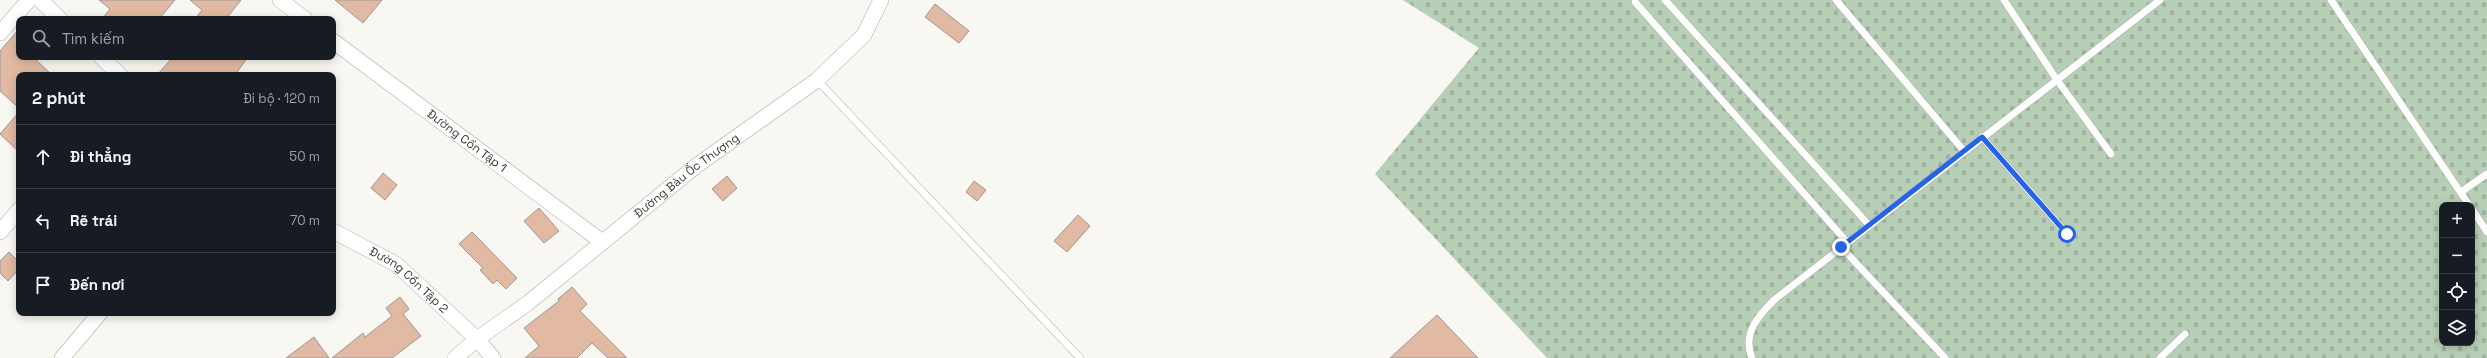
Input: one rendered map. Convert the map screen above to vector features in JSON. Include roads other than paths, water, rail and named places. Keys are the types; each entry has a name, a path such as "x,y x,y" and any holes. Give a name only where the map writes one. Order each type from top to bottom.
{"street":[{"path":"0,33 29,0"},
{"path":"40,0 57,16"},
{"path":"280,0 301,16"},
{"name":"Đường Bàu Ốc Thượng","path":"455,358 477,339 528,303 601,241 696,166 816,80 864,35 881,0"},
{"name":"Đường Cồn Tập 1","path":"336,43 601,241"},
{"path":"104,60 117,72"},
{"path":"0,232 16,213"},
{"name":"Đường Cồn Tập 2","path":"336,233 396,264 477,339 493,358"},
{"path":"62,358 97,316"}],"lane":[{"path":"1665,0 1869,225"},
{"path":"1836,0 1964,151"},
{"path":"2004,0 2057,80 2111,154"},
{"path":"1752,358 1749,352 1749,335 1756,318 1774,300 2160,0"},
{"path":"2331,0 2467,202"},
{"path":"1635,2 1847,242"},
{"path":"816,80 1080,358"},
{"path":"1982,137 2067,234"},
{"path":"2461,192 2487,174"},
{"path":"2475,214 2487,232"},
{"path":"1841,247 1945,358"},
{"path":"2160,358 2185,334"}]}
